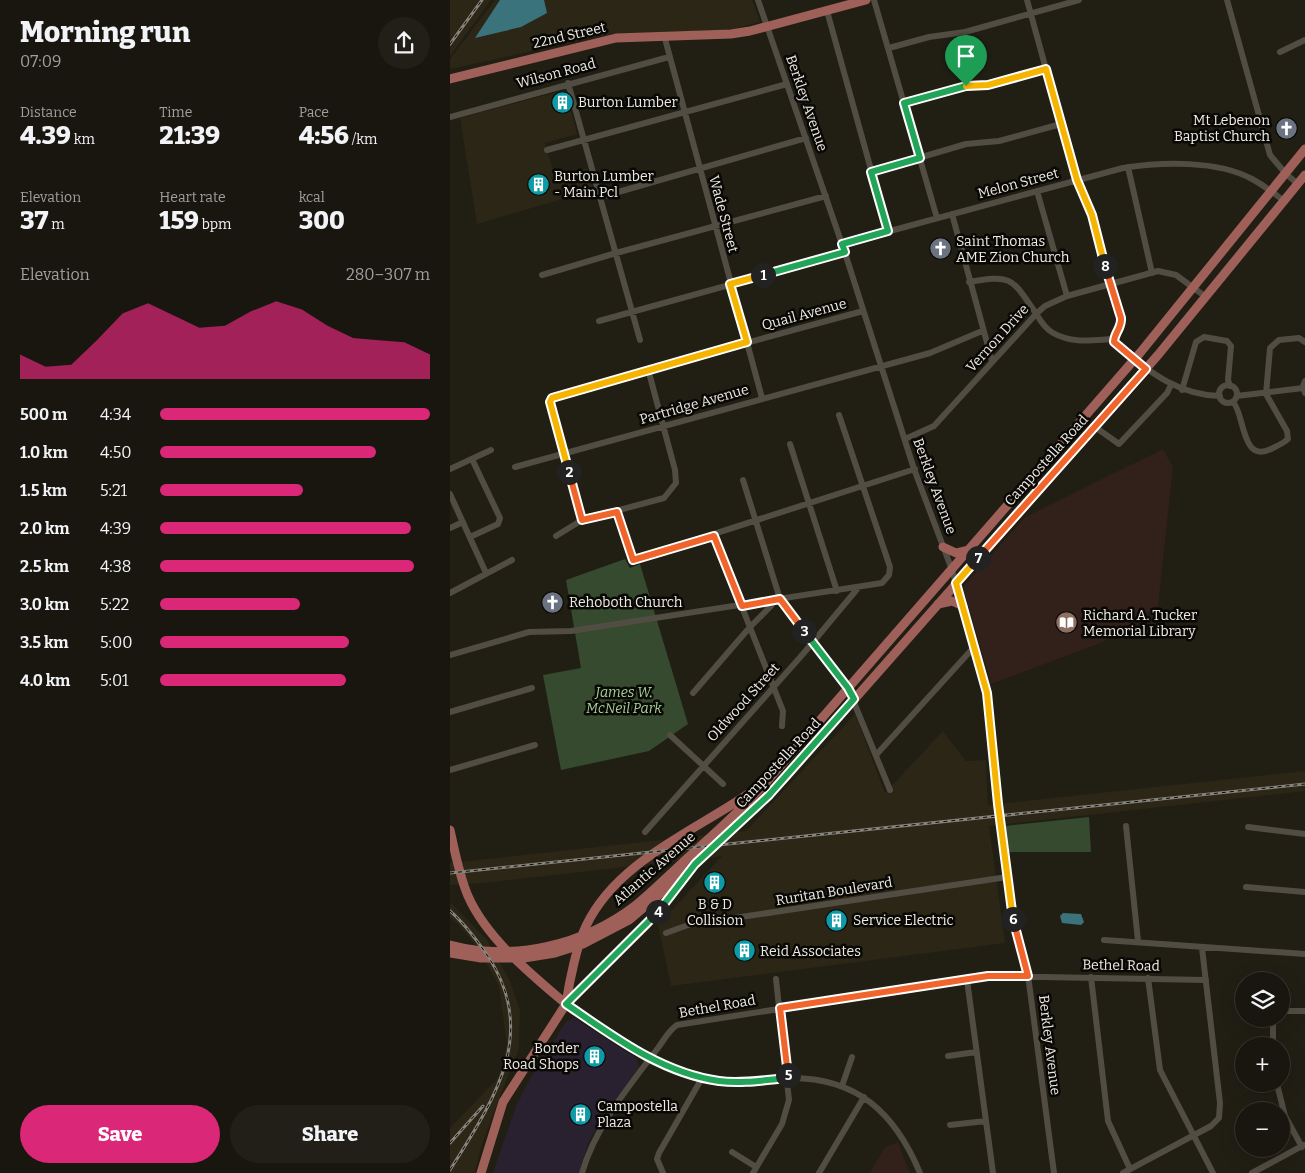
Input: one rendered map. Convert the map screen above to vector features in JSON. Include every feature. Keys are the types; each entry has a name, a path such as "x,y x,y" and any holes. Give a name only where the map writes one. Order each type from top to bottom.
{"main road":[{"path":"767,27 866,0"},
{"name":"22nd Street","path":"450,79 594,42 638,36 731,34 767,27"},
{"name":"Campostella Road","path":"768,780 1134,360 1305,149"},
{"name":"Campostella Road","path":"695,864 784,779 1146,369 1305,175"},
{"path":"943,547 956,553 970,548"},
{"path":"938,604 952,601 963,606"},
{"path":"566,1004 584,928 602,901 634,870 688,831 768,780"},
{"name":"Atlantic Avenue","path":"452,948 490,952 524,950 599,933 635,905 726,824 768,780"},
{"path":"450,832 464,887 481,918 520,964 566,1004"},
{"path":"481,1173 496,1117 503,1102 566,1004 653,918 695,864"},
{"name":"Atlantic Avenue","path":"452,948 465,957 524,958 555,953 636,915 695,864"}],"street":[{"name":"Berkley Avenue","path":"758,0 845,252 915,469 952,570 987,693 1007,877 1015,927 1028,976 1054,1173"},
{"path":"874,0 937,218"},
{"path":"1027,0 1077,180 1092,215 1121,318 1121,327 1114,339 1115,344 1146,369 1171,385 1203,396 1220,396"},
{"path":"889,48 929,37 965,32 1079,0"},
{"path":"1227,0 1268,148 1272,158 1298,184"},
{"path":"827,11 888,231"},
{"name":"Wade Street","path":"664,35 762,398"},
{"path":"1280,52 1305,40"},
{"name":"Wilson Road","path":"450,117 669,57"},
{"path":"904,103 958,87 988,85 1046,69"},
{"path":"568,84 640,340"},
{"path":"547,150 787,84"},
{"path":"871,172 966,144 999,141 1061,124"},
{"path":"601,197 806,138"},
{"name":"Melon Street","path":"842,244 1077,180 1128,168 1156,164 1197,165 1245,175 1284,201"},
{"path":"1128,168 1152,273"},
{"path":"1037,191 1067,296"},
{"path":"542,275 826,196"},
{"path":"952,214 982,331 992,361"},
{"path":"599,320 845,252"},
{"name":"Vernon Drive","path":"905,439 934,426 992,361 1045,306 1067,296 1152,273 1170,273 1194,287 1206,297"},
{"path":"969,282 1007,279 1050,331 1074,341 1114,339"},
{"name":"Quail Avenue","path":"563,454 550,399 556,395 863,311"},
{"name":"Partridge Avenue","path":"515,467 936,351 982,331"},
{"path":"1182,390 1196,342 1204,337 1227,342 1231,346 1228,380 1230,386"},
{"path":"1233,402 1240,411 1246,440 1249,445 1258,450 1268,450 1285,442 1288,434 1266,394 1271,346 1279,340 1299,338 1305,342"},
{"path":"556,536 582,520 664,498 674,488 676,477 648,369"},
{"path":"1237,396 1304,391 1305,381"},
{"path":"1095,427 1119,444 1167,393 1171,385"},
{"path":"1220,396 1222,388 1230,386 1235,388 1237,396 1233,402"},
{"path":"1220,396 1225,402 1233,402"},
{"path":"450,655 529,632 571,631 878,585 887,578 890,571 888,561 839,415"},
{"path":"790,444 837,591"},
{"path":"450,469 491,450"},
{"path":"563,454 582,520"},
{"path":"470,537 498,524 500,518 472,459"},
{"path":"617,512 633,560 714,536 915,469"},
{"path":"744,480 780,599 848,688 890,790"},
{"path":"450,494 486,573"},
{"path":"450,528 463,522"},
{"path":"714,536 774,686 784,714 782,726"},
{"path":"450,593 512,560"},
{"name":"Oldwood Street","path":"645,832 858,588"},
{"path":"693,694 750,627 771,606"},
{"path":"876,755 975,646"},
{"path":"450,712 532,688"},
{"path":"670,735 723,784"},
{"path":"450,770 535,744"},
{"path":"1126,826 1138,941"},
{"path":"1248,827 1305,834"},
{"name":"Ruritan Boulevard","path":"666,932 688,925 1007,877"},
{"path":"1246,887 1305,892"},
{"path":"1104,940 1305,954"},
{"path":"1123,1173 1216,1122 1221,1112 1202,948"},
{"name":"Bethel Road","path":"582,1173 596,1136 650,1058 677,1025 1001,975 1206,980"},
{"path":"1090,977 1110,1127 1130,1169"},
{"path":"1148,978 1160,1070 1214,1173"},
{"path":"732,1152 755,1170 782,1124 787,1111 788,1078 776,979"},
{"path":"968,980 993,1173"},
{"path":"566,1004 650,1058 678,1071 702,1078 744,1082 788,1078 814,1079 842,1086 864,1097 896,1128 920,1173"},
{"path":"1290,1011 1305,1011"},
{"path":"948,1056 976,1052"},
{"path":"842,1086 852,1057"},
{"path":"662,1173 657,1159 659,1153 702,1078"},
{"path":"1252,1173 1303,1146 1285,1116 1279,1092"},
{"path":"819,1173 864,1097"},
{"path":"950,1125 986,1121"}],"shaded area":[{"path":"450,0 491,0 450,56"},
{"path":"495,0 752,0 760,22 728,30 610,34 450,69 450,59"},
{"path":"565,90 577,134 545,143 555,176 587,168 593,190 477,224 460,118"},
{"path":"1163,449 1173,467 1158,606 1103,642 991,684 963,587 1025,517"},
{"path":"855,714 885,793 943,731 966,761 986,760 988,805 1305,771 1305,791 989,826 1005,943 671,986 658,925 722,856 484,883 450,885 450,863 746,831"},
{"path":"450,902 487,940 511,983 520,1011 519,1049 481,1147 475,1173 450,1173 450,1128 499,1077 507,1045 499,986 478,948 458,924 450,918"},
{"path":"574,1018 636,1058 639,1067 600,1121 588,1143 579,1173 493,1173 516,1106 531,1077 566,1022"},
{"path":"898,1142 910,1173 870,1173 885,1147"}],"green space":[{"name":"James W. McNeil Park","path":"625,559 630,568 640,564 688,724 649,751 561,770 543,675 581,668 566,580"},
{"path":"1089,817 1091,852 1009,852 1005,826"}],"water":[{"path":"500,0 544,0 547,13 521,27 475,38"},
{"path":"1063,913 1081,914 1084,922 1081,925 1062,923 1060,916"}],"railway":[{"path":"450,44 482,0"},
{"path":"450,873 1305,784"},
{"path":"450,911 465,926 487,955 502,984 510,1012 510,1039 505,1066 482,1118 450,1170"},
{"path":"450,1143 483,1106"}],"place":[{"name":"Burton Lumber","path":"562,102"},
{"name":"Mt Lebenon Baptist Church","path":"1286,128"},
{"name":"Burton Lumber - Main Pcl","path":"538,184"},
{"name":"Saint Thomas AME Zion Church","path":"940,249"},
{"name":"Rehoboth Church","path":"553,602"},
{"name":"Richard A. Tucker Memorial Library","path":"1067,623"},
{"name":"B & D Collision","path":"715,882"},
{"name":"Service Electric","path":"837,920"},
{"name":"Reid Associates","path":"744,951"},
{"name":"Border Road Shops","path":"595,1056"},
{"name":"Campostella Plaza","path":"581,1114"}],"route":[{"path":"1046,69 1081,193 1092,215 1106,271 1121,318 1121,327 1114,336 1114,342 1146,369 956,583 987,693 998,804 1012,912 1028,976 988,976 780,1008 788,1078 744,1082 695,1077 650,1058 566,1004 647,924 695,864 769,795 854,699 848,688 780,599 742,606 714,536 633,560 617,512 582,520 550,401 556,395 747,342 730,284 845,252 842,244 888,231 871,172 920,158 904,103 966,86 988,85 1046,69"}]}
